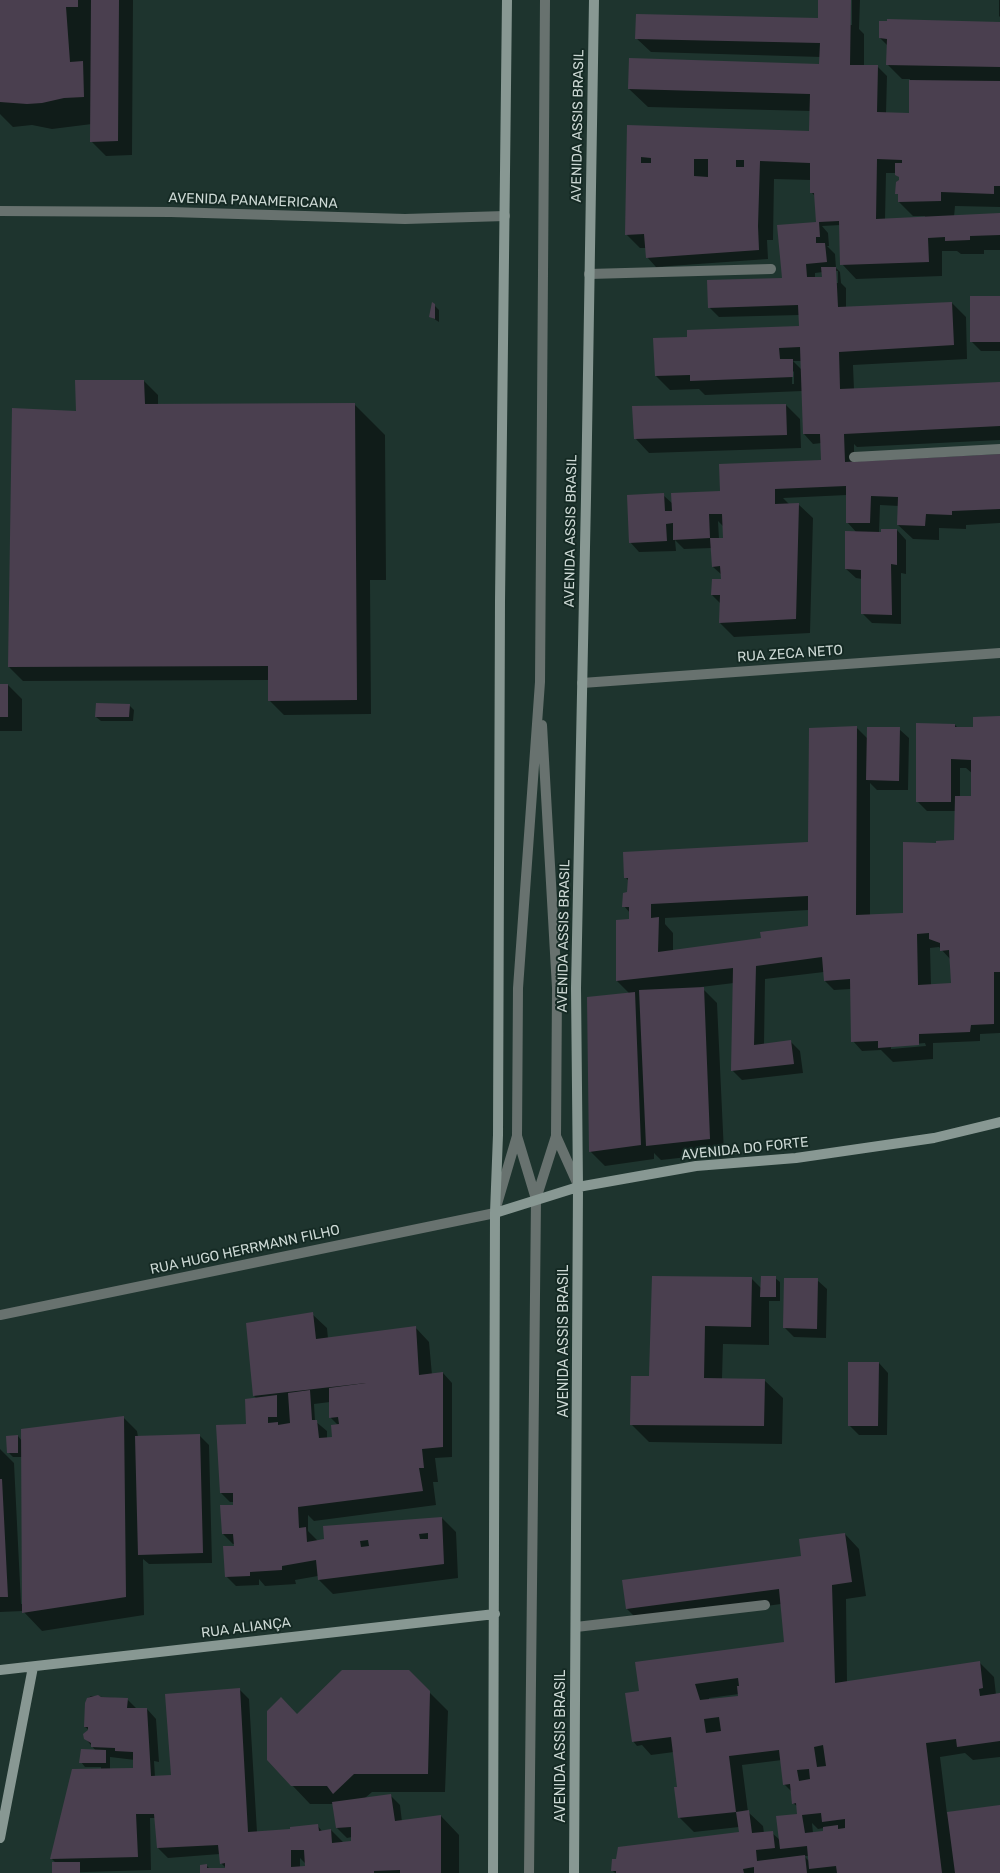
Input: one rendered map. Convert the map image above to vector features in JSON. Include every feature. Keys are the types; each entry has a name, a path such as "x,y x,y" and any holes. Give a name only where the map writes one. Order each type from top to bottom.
{"main road":[{"path":"493,1873 495,1213 498,1135 500,601 507,0"},
{"name":"AVENIDA ASSIS BRASIL","path":"574,1873 578,1186 576,988 594,0"},
{"name":"AVENIDA DO FORTE","path":"495,1213 578,1186 696,1166 796,1158 934,1138 1000,1122"},
{"name":"RUA ALIANÇA","path":"0,1670 494,1614"},
{"path":"0,1838 33,1666"}],"street":[{"path":"528,1873 536,1199 556,1136 557,988 540,682 545,0"},
{"name":"AVENIDA PANAMERICANA","path":"0,210 171,212 405,219 505,216"},
{"path":"589,274 771,269"},
{"path":"854,457 1000,450"},
{"name":"RUA ZECA NETO","path":"582,683 1000,653"},
{"path":"495,1213 517,1136 518,988 540,682"},
{"path":"517,1136 536,1199"},
{"path":"556,1136 578,1186"},
{"name":"RUA HUGO HERRMANN FILHO","path":"0,1314 495,1213"},
{"path":"576,1627 765,1605"}],"building":[{"path":"0,0 78,0 78,7 66,7 70,62 83,61 84,97 27,104 0,102"},
{"path":"91,0 119,0 118,141 90,142"},
{"path":"818,0 851,0 850,65 878,65 877,112 909,113 909,80 1000,81 1000,186 994,186 994,194 941,192 941,201 898,202 898,194 895,194 896,182 899,180 899,177 895,175 895,163 902,163 902,160 877,159 876,219 1000,213 1000,235 970,236 970,240 945,241 945,237 928,238 929,262 840,265 839,221 819,222 820,237 816,237 816,243 825,243 827,262 806,264 807,277 822,277 821,267 836,267 838,307 952,302 954,345 839,352 840,389 1000,382 1000,426 844,434 845,462 1000,454 1000,509 952,511 952,515 926,514 925,526 897,525 898,497 871,496 870,523 846,523 846,486 775,489 775,504 799,503 796,619 719,623 720,595 711,595 712,579 721,579 720,566 712,567 710,538 673,540 673,523 666,524 667,541 629,543 627,495 664,493 665,511 672,511 671,493 720,491 719,464 821,460 820,434 803,434 800,347 779,348 780,359 793,359 793,377 690,381 690,375 655,376 653,338 687,337 687,330 799,326 798,305 708,308 707,280 782,278 777,225 816,222 814,193 810,193 810,163 760,161 759,250 646,258 644,234 625,235 627,125 809,131 810,94 628,89 629,58 819,64 820,43 635,39 636,14 818,18","holes":["641,157 651,158 651,163 641,163","694,159 708,159 708,177 694,176","736,160 744,160 744,167 736,167","709,514 722,514 723,538 710,538"]},
{"path":"887,19 1000,22 1000,67 886,65 887,39 879,38 879,21 887,21"},
{"path":"970,296 1000,296 1000,342 970,342"},
{"path":"432,302 435,304 435,319 429,317"},
{"path":"75,380 144,380 145,404 355,403 357,700 268,701 268,666 8,667 12,408 76,411"},
{"path":"786,404 787,435 634,439 632,406"},
{"path":"881,529 897,529 897,565 891,564 892,615 861,614 861,570 845,569 845,531 881,532"},
{"path":"0,684 8,684 8,717 0,717"},
{"path":"96,703 130,704 129,717 95,717"},
{"path":"1000,716 1000,972 994,972 994,1024 971,1025 970,1032 919,1034 919,1045 878,1048 878,1041 851,1042 850,979 824,981 822,957 756,966 754,1045 791,1040 794,1064 731,1071 733,968 616,981 616,920 629,919 629,907 622,907 623,893 627,892 628,878 624,878 623,852 808,842 809,728 857,726 856,915 903,913 903,842 936,843 936,841 954,840 955,796 971,796 971,760 951,759 951,802 916,802 916,723 955,724 955,727 973,727 973,717","holes":["808,896 808,926 760,932 761,938 658,952 659,917 651,918 651,904","929,933 929,939 940,943 940,951 949,950 951,983 918,985 917,934"]},
{"path":"867,727 900,727 899,781 866,780"},
{"path":"704,987 710,1139 646,1146 639,990"},
{"path":"635,992 641,1145 589,1152 587,997"},
{"path":"652,1276 752,1277 751,1327 705,1326 704,1378 765,1379 764,1426 630,1425 631,1376 649,1376"},
{"path":"761,1276 776,1276 776,1297 760,1297"},
{"path":"784,1278 818,1278 817,1329 783,1328"},
{"path":"313,1312 316,1339 416,1326 419,1375 443,1372 443,1447 422,1449 424,1468 419,1468 423,1491 298,1507 299,1528 306,1527 307,1542 324,1539 323,1526 442,1517 444,1564 318,1580 316,1560 282,1566 282,1570 250,1572 250,1576 225,1577 223,1546 234,1546 233,1534 222,1534 220,1505 233,1505 233,1493 220,1493 216,1425 246,1424 245,1399 277,1395 277,1417 268,1417 268,1423 278,1422 278,1425 290,1423 288,1393 310,1390 312,1420 317,1420 319,1438 332,1437 331,1425 339,1424 338,1417 329,1418 329,1388 366,1383 253,1396 246,1323","holes":["428,1533 428,1539 420,1539 419,1534","368,1540 369,1546 361,1547 360,1541"]},
{"path":"848,1362 879,1362 878,1426 848,1426"},
{"path":"124,1416 126,1597 22,1613 21,1429"},
{"path":"200,1434 203,1553 138,1555 135,1436"},
{"path":"18,1435 18,1453 7,1453 6,1436"},
{"path":"0,1479 2,1479 8,1597 0,1597"},
{"path":"845,1533 852,1582 832,1585 835,1683 980,1661 983,1688 979,1689 980,1696 1000,1693 1000,1741 957,1747 956,1739 926,1743 942,1873 837,1873 836,1866 809,1869 807,1846 780,1849 776,1816 797,1814 796,1803 792,1804 790,1784 783,1785 779,1750 729,1756 736,1812 678,1818 674,1787 677,1787 671,1737 632,1742 625,1693 639,1691 635,1662 784,1642 779,1589 626,1609 622,1580 801,1556 799,1539","holes":["738,1678 738,1696 700,1700 695,1684","719,1717 721,1731 706,1733 704,1719","823,1745 826,1766 817,1767 814,1747","809,1769 810,1779 799,1781 797,1770","821,1813 822,1822 845,1819 845,1828 838,1829 838,1825 823,1827 823,1831 805,1833 802,1815"]},
{"path":"342,1670 409,1670 430,1691 428,1774 354,1774 333,1794 327,1786 291,1786 267,1760 267,1711 281,1697 297,1714"},
{"path":"240,1688 248,1832 290,1829 290,1827 318,1824 319,1831 331,1829 332,1843 351,1841 351,1827 336,1828 332,1802 391,1794 395,1821 441,1815 441,1873 400,1873 400,1870 374,1871 374,1873 200,1873 200,1865 207,1864 207,1868 225,1868 225,1863 220,1864 218,1845 157,1848 154,1814 136,1814 138,1857 50,1859 72,1769 133,1768 133,1752 115,1751 115,1748 91,1747 91,1743 84,1739 83,1734 88,1730 88,1727 84,1727 87,1698 98,1695 101,1697 128,1698 127,1708 147,1708 151,1776 171,1775 165,1694","holes":["291,1850 304,1850 305,1866 291,1867"]},
{"path":"81,1749 106,1750 106,1763 79,1763"},
{"path":"1000,1805 1000,1873 955,1873 947,1812"},
{"path":"749,1810 752,1833 773,1831 775,1848 756,1850 757,1861 805,1855 807,1873 754,1873 754,1867 743,1869 744,1873 616,1873 616,1871 611,1871 612,1859 616,1859 618,1847 739,1832 736,1812"},
{"path":"52,1862 80,1862 80,1873 52,1873"}]}
